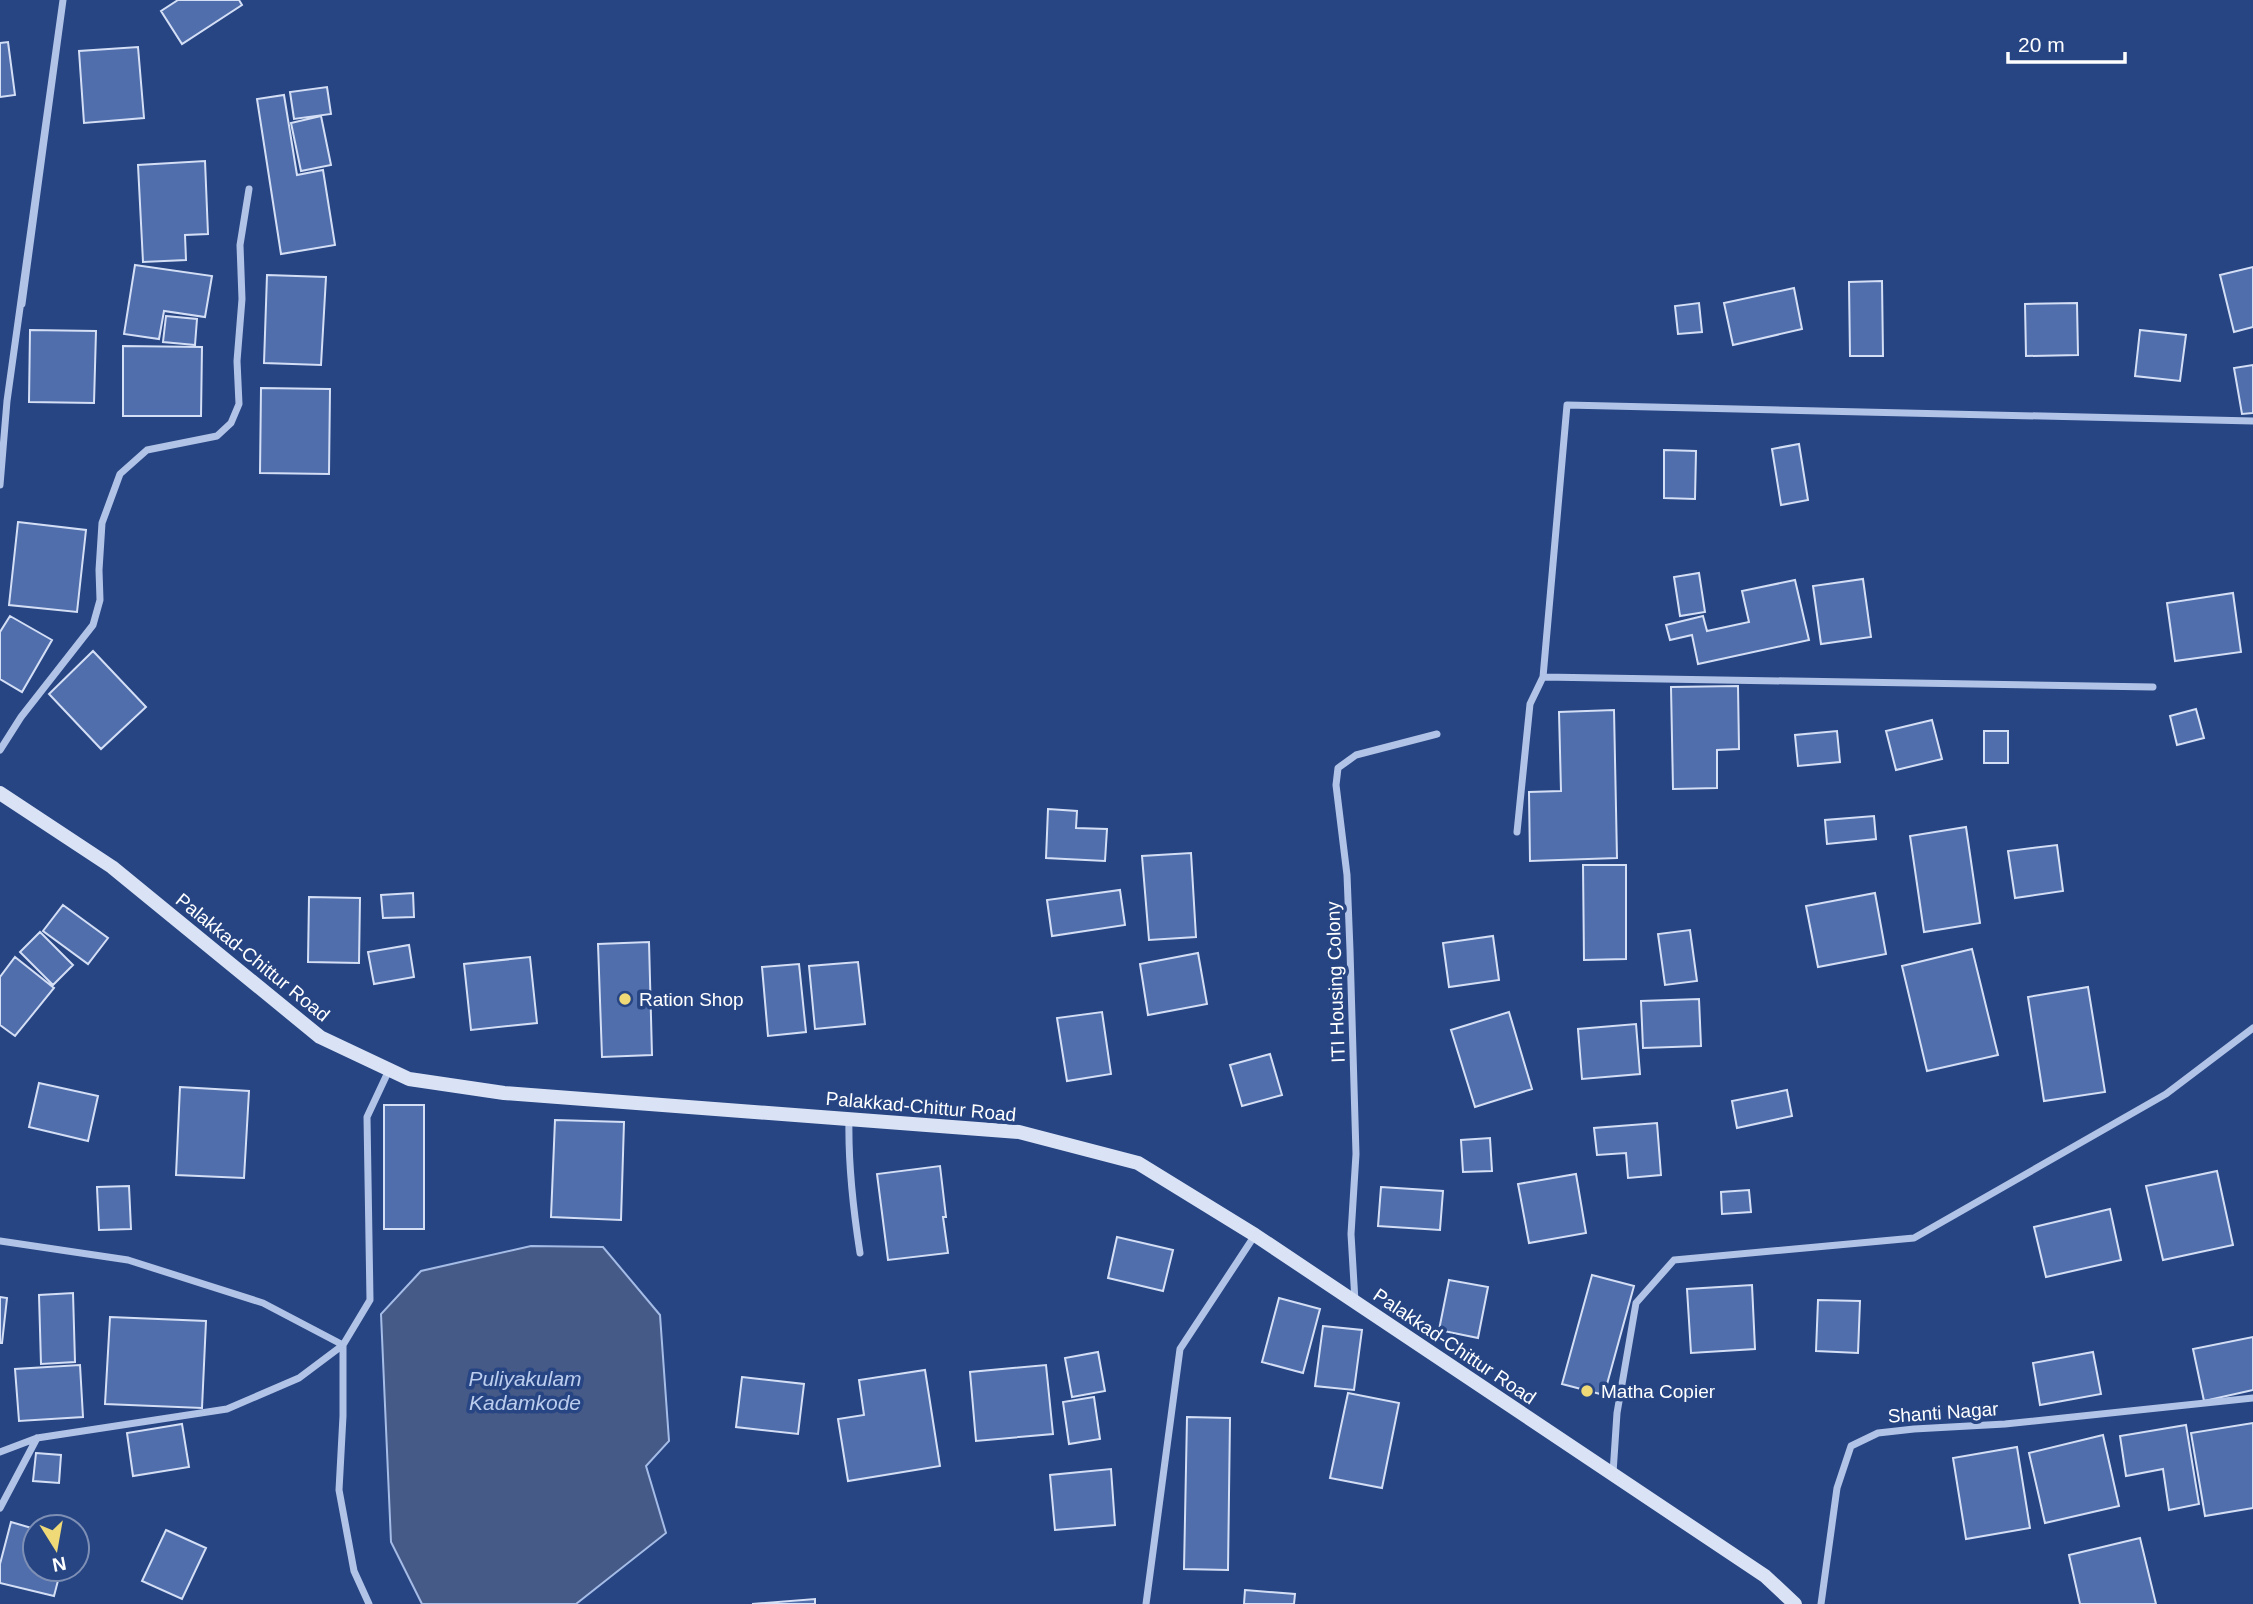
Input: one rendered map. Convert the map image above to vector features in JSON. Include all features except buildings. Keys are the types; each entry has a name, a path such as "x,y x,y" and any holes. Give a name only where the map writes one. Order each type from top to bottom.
{"main road":[{"name":"Palakkad-Chittur Road","path":"0,793 112,867 320,1037 409,1079 504,1093 1019,1132 1138,1163 1255,1235 1765,1576 1795,1604"}],"street":[{"path":"0,485 7,401 63,0"},
{"path":"22,304 61,14"},
{"path":"0,750 21,717 93,625 100,600 102,523 120,474 147,450 217,436 231,423 239,404 237,361 242,299 240,245 249,189"},
{"path":"1517,832 1530,704 1543,677 1567,405 2253,421"},
{"path":"1543,677 2153,687"},
{"name":"ITI Housing Colony","path":"1355,1302 1351,1234 1356,1154 1350,950 1347,875 1336,785 1338,768 1356,755 1437,734"},
{"path":"1613,1474 1617,1413 1636,1303 1674,1260 1914,1238 2166,1094 2253,1028"},
{"path":"0,1452 37,1438 227,1409 299,1378 343,1345 370,1300 367,1117 389,1070"},
{"path":"849,1119 848,1159 860,1253"},
{"path":"1146,1604 1180,1349 1255,1235"},
{"path":"0,1241 128,1260 263,1303 343,1345"},
{"path":"343,1345 339,1490 354,1571 369,1604"},
{"name":"Shanti Nagar","path":"1821,1604 1837,1488 1851,1446 1878,1433 2005,1424 2253,1398"},
{"path":"0,1508 37,1438"}],"water":[{"name":"Puliyakulam Kadamkode","path":"531,1246 603,1247 660,1315 669,1441 646,1466 666,1533 576,1604 422,1604 391,1542 381,1314 421,1271"}],"place":[{"name":"Ration Shop","path":"625,999"},
{"name":"Matha Copier","path":"1587,1391"}]}
